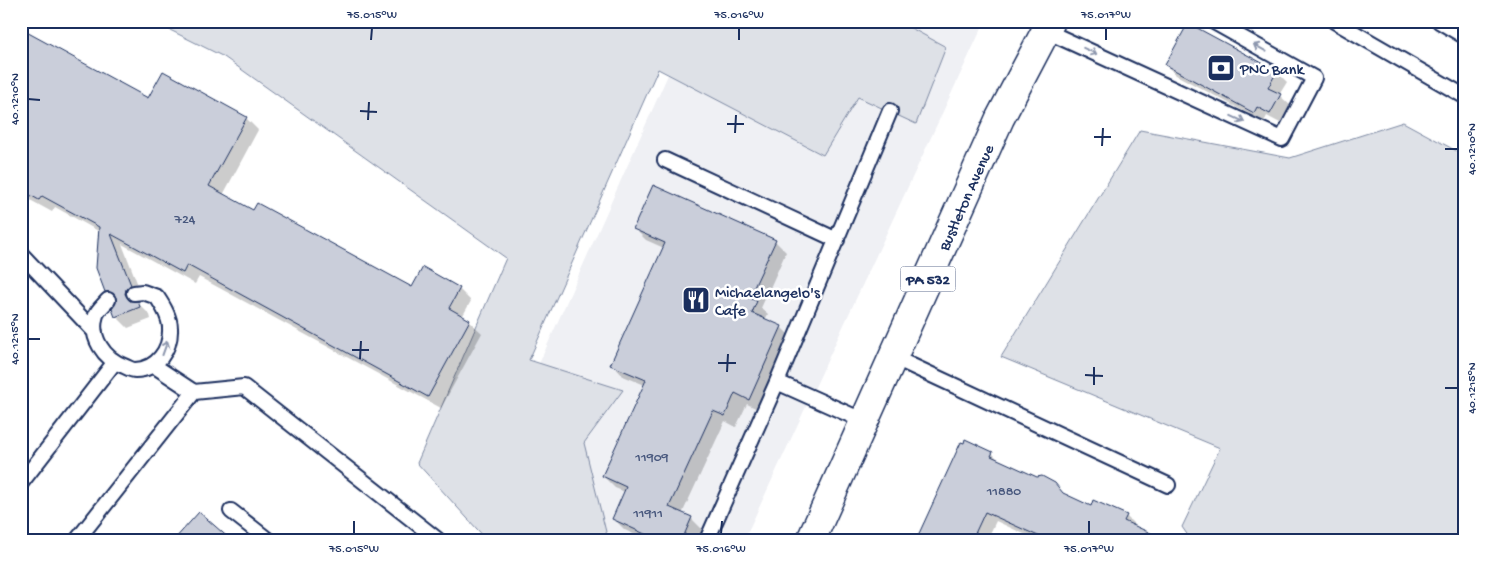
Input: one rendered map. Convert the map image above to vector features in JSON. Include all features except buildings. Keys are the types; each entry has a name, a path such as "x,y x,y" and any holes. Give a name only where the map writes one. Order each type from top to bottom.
{"main road":[{"name":"Bustleton Avenue","path":"811,540 1000,118 1048,26"}],"lane":[{"path":"1048,26 1282,139 1314,78 1212,21"},
{"path":"1334,21 1464,96"},
{"path":"1439,21 1464,36"},
{"path":"707,540 777,382 890,111"},
{"path":"664,160 837,240"},
{"path":"21,254 95,332"},
{"path":"108,300 96,314 95,332 100,349 114,363 134,370 153,365 166,352 170,329 167,314 157,297 144,292 134,292"},
{"path":"893,357 1168,485"},
{"path":"21,483 114,363"},
{"path":"153,365 194,392 244,387 438,540"},
{"path":"777,382 864,421"},
{"path":"77,540 194,392"},
{"path":"231,511 268,540"}],"shaded area":[{"path":"152,21 898,21 946,47 916,124 858,97 823,155 658,69 529,360 623,390 584,443 608,540 487,540 417,463 506,258 224,57"},
{"path":"692,21 985,21 744,540 578,540 530,384"},
{"path":"1403,122 1464,155 1464,540 1191,540 1182,527 1220,448 1001,357 1140,130 1290,158"}],"place":[{"name":"PNC Bank","path":"1221,68"},
{"name":"Michaelangelo's Cafe","path":"696,300"}]}
